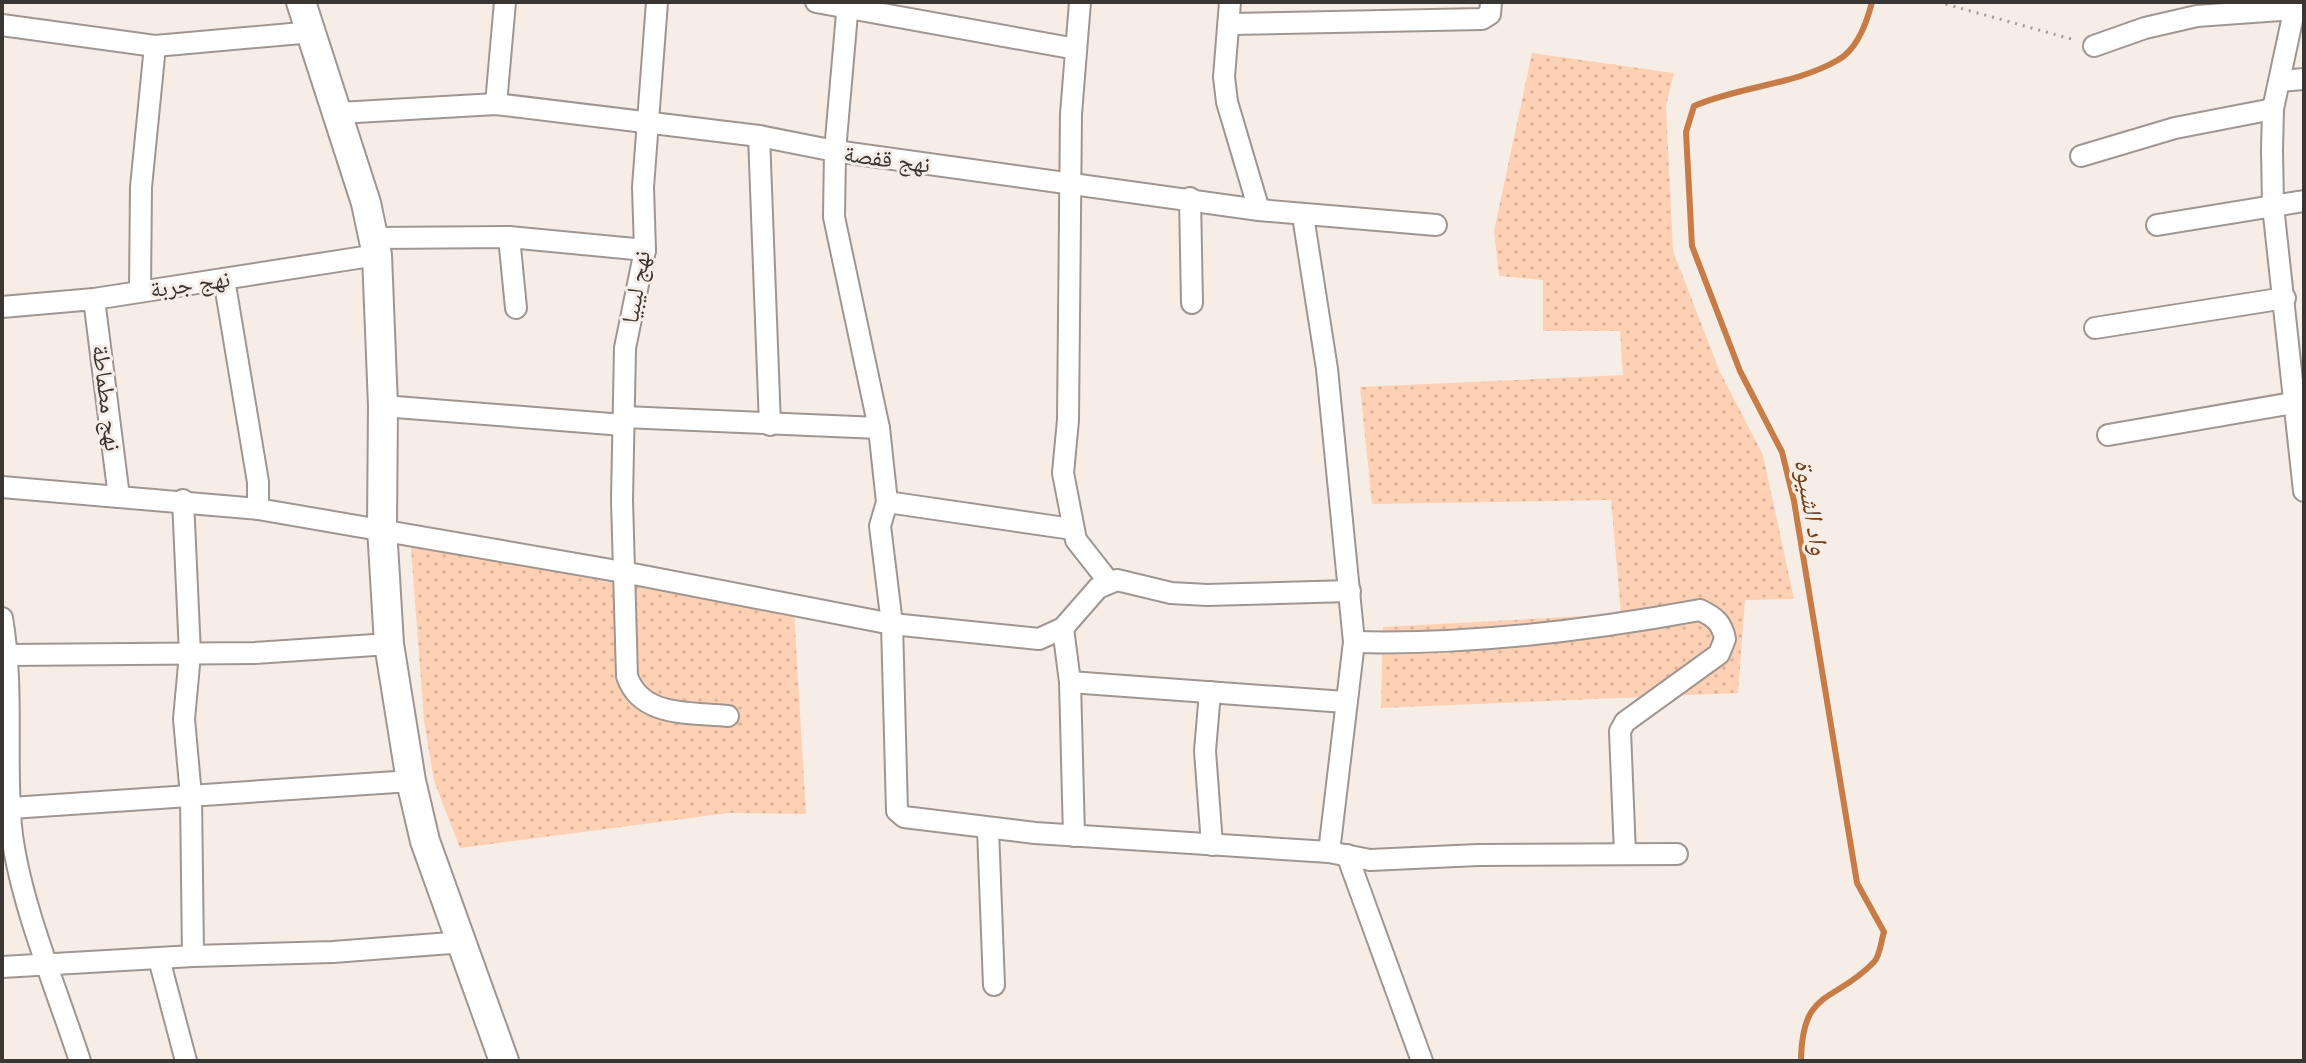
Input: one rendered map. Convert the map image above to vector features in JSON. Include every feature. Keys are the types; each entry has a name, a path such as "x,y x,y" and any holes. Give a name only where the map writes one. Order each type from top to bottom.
{"main road":[{"path":"301,2 339,113 376,246 383,406 382,528 389,644 411,781 425,841 464,942 504,1061"}],"street":[{"path":"496,104 505,2"},
{"name":"نهج ليبيا","path":"657,2 643,187 645,250 625,348 623,572 627,676 630,687 641,701 656,708 728,716"},
{"path":"816,2 848,5 1076,49"},
{"path":"1080,2 1069,182 1068,420 1063,450 1072,529 1083,553 1109,582"},
{"path":"1230,2 1231,24 1224,77 1227,102 1259,210"},
{"path":"1231,24 1482,19 1490,14 1491,2"},
{"path":"848,5 835,151 835,224 879,428 887,502 880,526 892,624 897,811 904,817 988,829 1338,853 1370,860 1478,855 1677,854"},
{"path":"2094,46 2145,28 2197,16 2295,6 2273,109 2273,206 2291,293 2304,491"},
{"path":"2,25 155,46 313,32"},
{"path":"140,291 141,187 155,46"},
{"path":"2281,81 2304,79"},
{"name":"نهج قفصة","path":"339,113 496,104 759,136 835,151 1303,216 1436,225"},
{"path":"2081,156 2175,128 2273,109"},
{"path":"759,136 770,425"},
{"path":"1190,198 1192,303"},
{"path":"2157,225 2304,201"},
{"path":"1303,216 1327,369 1354,642 1345,702 1338,853 1422,1061"},
{"path":"509,237 516,308"},
{"name":"نهج جربة","path":"2,307 94,299 224,279 376,246 509,237 645,250"},
{"path":"224,279 258,482 258,509"},
{"path":"2095,328 2291,293"},
{"name":"نهج مطماطة","path":"94,299 119,497"},
{"path":"2108,435 2300,402"},
{"path":"383,406 623,421 879,428"},
{"path":"2,487 183,500 258,509 382,528 892,624 1039,639 1063,628 1098,588 1109,582 1207,595 1350,591"},
{"path":"183,500 190,654 184,719 191,796 193,956"},
{"path":"887,502 1072,529"},
{"path":"1354,642 1423,644 1600,629 1700,610 1719,621 1725,639 1719,654 1625,722 1620,731 1625,854"},
{"path":"2,618 8,655 11,808 18,864 80,1061"},
{"path":"1063,628 1070,682 1074,836"},
{"path":"8,655 190,654 389,644"},
{"path":"1070,682 1345,702"},
{"path":"1210,692 1205,751 1212,845"},
{"path":"11,808 411,781"},
{"path":"988,829 994,985"},
{"path":"2,967 333,952 464,942"},
{"path":"159,959 186,1061"}],"path":[{"path":"1938,2 2094,46"}],"shaded area":[{"path":"1532,53 1674,73 1666,106 1673,251 1720,372 1763,455 1794,599 1745,600 1738,693 1381,708 1383,627 1621,614 1611,500 1372,504 1360,387 1623,375 1620,331 1543,331 1543,280 1499,276 1494,231"},
{"path":"410,535 794,612 806,814 729,813 460,848 434,781 424,721"}],"waterway":[{"name":"واد الشيوة","path":"1801,1061 1807,1020 1814,1008 1874,962 1884,932 1857,883 1794,501 1782,452 1740,371 1692,246 1686,132 1694,106 1804,75 1838,60 1851,49 1861,34 1872,2"}]}
